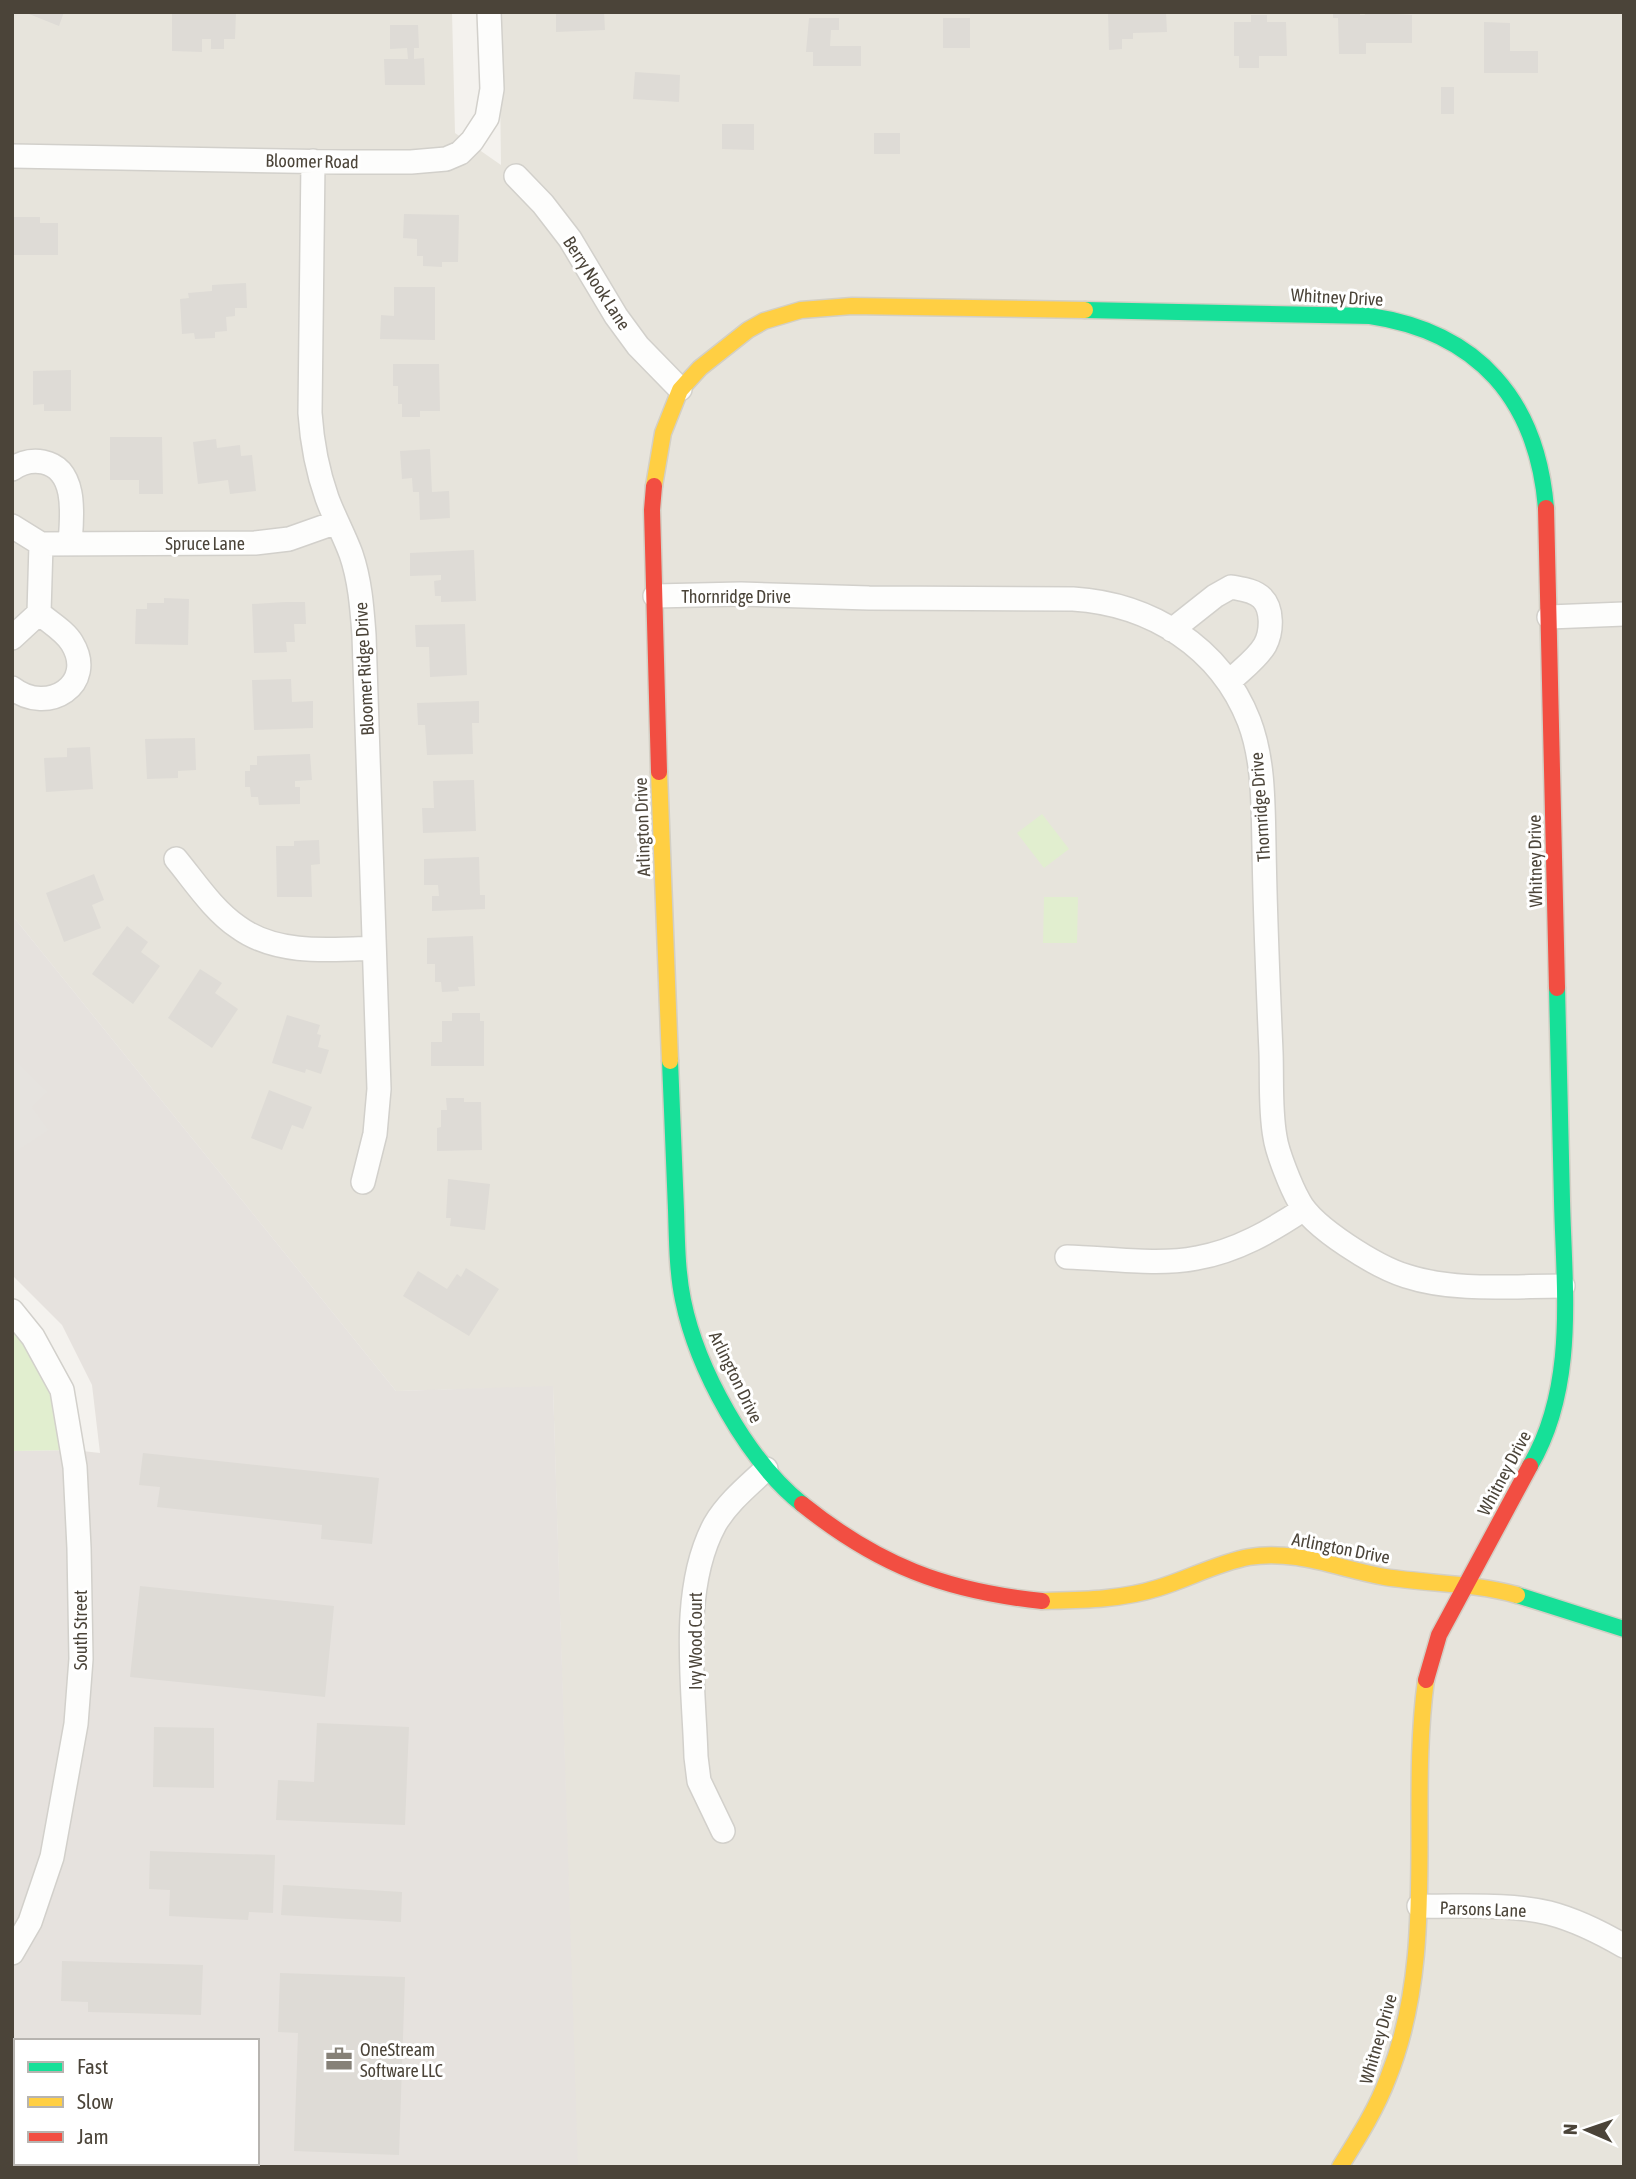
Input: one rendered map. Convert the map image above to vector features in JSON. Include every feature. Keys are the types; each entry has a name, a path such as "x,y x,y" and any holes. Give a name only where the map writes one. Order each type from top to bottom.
{"street":[{"name":"Bloomer Road","path":"12,156 411,162 446,159 460,153 481,130 490,104 489,12"},
{"name":"Bloomer Ridge Drive","path":"313,161 311,426 318,469 351,555 361,601 379,1090 375,1134 363,1182"},
{"name":"Berry Nook Lane","path":"516,176 543,204 570,239 616,316 638,346 680,389"},
{"name":"Whitney Drive","path":"680,389 698,370 755,326 816,307 1356,315 1405,321 1433,331 1461,347 1509,394 1524,419 1539,458 1545,499 1549,617 1565,1342 1560,1381 1546,1435 1434,1646 1423,1702 1416,1957 1402,2039 1388,2083 1360,2138 1339,2167"},
{"name":"Arlington Drive","path":"680,389 663,437 655,475 652,510 660,810 678,1255 683,1301 712,1380 736,1425 766,1469 807,1510 863,1548 908,1572 999,1597 1036,1601 1083,1601 1123,1596 1162,1587 1257,1556 1293,1557 1388,1577 1497,1590 1624,1629"},
{"path":"12,469 26,461 50,463 59,469 67,481 71,496 70,543"},
{"name":"Spruce Lane","path":"41,544 255,543 289,539 337,522"},
{"path":"12,526 41,544 39,613 12,638"},
{"path":"1172,630 1231,587 1250,591 1263,598 1269,611 1271,628 1265,645 1230,681"},
{"name":"Thornridge Drive","path":"655,597 741,594 1103,601 1151,617 1194,646 1230,681 1250,722 1259,757 1263,801 1275,1138 1299,1203 1326,1230 1357,1252 1405,1276 1437,1283 1477,1286 1563,1286"},
{"path":"12,688 23,695 47,699 58,697 68,690 75,679 78,666 71,640 39,613"},
{"path":"1549,617 1624,614"},
{"path":"176,859 213,904 237,927 260,940 306,949 374,948"},
{"path":"1067,1257 1168,1261 1197,1258 1257,1238 1304,1209"},
{"name":"South Street","path":"12,1311 33,1337 62,1390 75,1466 81,1659 76,1724 52,1857 30,1922 12,1954"},
{"name":"Ivy Wood Court","path":"723,1831 699,1781 692,1599 697,1572 716,1523 736,1497 766,1469"},
{"name":"Parsons Lane","path":"1419,1906 1513,1908 1549,1913 1594,1929 1624,1946"}],"shaded area":[{"path":"12,12 452,12 455,133 501,165 499,12 1624,12 1624,2167 577,2167 553,1387 396,1391 12,915"},
{"path":"12,915 396,1391 553,1386 578,2167 12,2167 12,1451 73,1450 100,1453 92,1385 62,1325 12,1275"},
{"path":"12,1057 48,1092 32,1107 49,1130 12,1154"}],"green space":[{"path":"1042,814 1069,849 1044,868 1017,833"},
{"path":"1044,897 1078,897 1077,943 1043,943"},
{"path":"12,1312 46,1359 73,1450 12,1451"}],"building":[{"path":"24,12 64,12 59,26"},
{"path":"172,12 236,12 235,39 224,39 224,49 211,49 211,39 202,39 202,52 172,51"},
{"path":"556,12 604,12 605,30 556,32"},
{"path":"1108,12 1166,12 1167,32 1133,33 1133,39 1122,39 1122,49 1109,50"},
{"path":"1333,12 1412,15 1412,43 1366,43 1366,54 1339,54 1338,18 1333,18"},
{"path":"1251,15 1267,15 1267,22 1286,22 1287,56 1259,56 1259,68 1239,68 1239,56 1234,56 1234,22 1251,22"},
{"path":"809,18 839,18 839,30 831,30 830,46 861,46 861,66 813,66 813,52 806,52"},
{"path":"943,18 970,18 970,48 943,48"},
{"path":"1484,22 1510,23 1510,51 1538,51 1538,73 1484,73"},
{"path":"390,25 418,25 419,48 414,48 414,59 424,58 425,85 385,85 384,59 408,59 407,48 390,49"},
{"path":"635,72 680,75 679,102 633,99"},
{"path":"1441,87 1454,87 1454,114 1441,114"},
{"path":"722,124 754,124 754,150 722,149"},
{"path":"874,133 900,133 900,154 874,154"},
{"path":"404,214 459,215 458,262 442,262 442,267 423,266 423,256 417,256 417,239 403,238"},
{"path":"12,217 40,217 40,223 58,223 58,255 12,255"},
{"path":"246,283 247,308 235,308 235,316 226,317 227,331 215,332 215,338 195,339 194,333 182,334 180,299 189,298 188,293 212,291 212,285"},
{"path":"394,287 435,287 435,340 380,339 381,315 394,316"},
{"path":"393,364 439,364 440,411 420,411 420,417 402,417 402,404 398,404 398,386 393,386"},
{"path":"71,370 71,411 44,411 44,404 33,405 33,371"},
{"path":"110,437 162,437 163,494 139,494 139,480 110,480"},
{"path":"216,439 217,448 240,445 241,456 252,455 256,491 230,494 228,480 198,484 193,442"},
{"path":"430,449 432,492 449,491 450,518 420,520 419,492 413,492 412,478 402,479 400,451"},
{"path":"474,550 476,601 441,602 441,596 435,596 434,581 441,580 441,575 410,576 410,553"},
{"path":"164,598 189,599 188,645 135,644 136,609 147,609 147,603 164,603"},
{"path":"305,602 306,624 294,624 295,642 286,642 287,652 254,653 252,604"},
{"path":"465,624 467,675 430,677 429,647 416,647 415,625"},
{"path":"291,679 292,702 313,701 313,728 254,730 252,680"},
{"path":"479,701 479,723 472,723 473,754 427,755 425,725 418,725 417,703"},
{"path":"195,738 196,770 178,771 178,778 147,779 145,739"},
{"path":"90,747 93,789 46,792 44,758 67,757 67,748"},
{"path":"310,754 312,780 295,781 295,787 300,787 300,804 259,805 258,797 251,797 250,787 245,787 245,771 250,771 250,765 257,765 257,756"},
{"path":"474,780 476,831 423,833 422,808 434,808 433,781"},
{"path":"319,840 320,864 311,865 312,897 277,897 276,846 294,846 294,841"},
{"path":"479,857 480,895 485,895 485,909 432,911 432,896 439,896 438,885 424,885 424,859"},
{"path":"94,874 104,900 92,905 101,928 64,942 46,893"},
{"path":"127,926 148,942 141,952 160,966 133,1004 92,974"},
{"path":"473,936 475,986 442,992 441,982 435,982 435,964 427,964 427,938"},
{"path":"200,969 222,983 215,993 238,1009 212,1048 168,1018"},
{"path":"452,1013 480,1013 480,1021 484,1021 484,1066 431,1066 431,1042 442,1042 442,1021 452,1021"},
{"path":"287,1015 320,1025 317,1034 321,1035 318,1047 329,1050 321,1074 306,1069 305,1073 272,1063"},
{"path":"269,1090 312,1107 303,1129 292,1125 282,1150 251,1138"},
{"path":"446,1098 481,1102 482,1150 437,1151 437,1128 441,1127 441,1110 447,1110"},
{"path":"448,1179 490,1184 485,1230 450,1226 451,1218 446,1218"},
{"path":"466,1268 499,1289 469,1336 403,1296 418,1271 447,1289 457,1274 461,1277"},
{"path":"143,1453 379,1478 372,1544 321,1539 322,1525 157,1507 160,1487 139,1485"},
{"path":"140,1586 334,1606 325,1697 130,1677"},
{"path":"317,1723 409,1727 405,1825 276,1820 278,1780 314,1782"},
{"path":"154,1727 214,1728 214,1788 153,1787"},
{"path":"150,1851 275,1855 273,1913 249,1912 248,1920 169,1916 170,1890 149,1889"},
{"path":"283,1885 402,1892 401,1922 281,1915"},
{"path":"62,1961 203,1965 201,2015 88,2012 88,2002 61,2001"},
{"path":"280,1973 405,1977 399,2155 294,2151 298,2033 278,2032"},
{"path":"15,2165 175,2165 175,2167"}],"traffic: fast":[{"path":"1085,310 1370,316 1408,324 1442,338 1471,355 1495,378 1515,404 1530,435 1540,469 1546,508"},
{"path":"1530,1466 1545,1435 1555,1403 1564,1336 1557,988"},
{"path":"670,1061 678,1267 690,1327 712,1383 744,1438 762,1463 802,1504"},
{"path":"1517,1595 1624,1629"}],"traffic: slow":[{"path":"654,486 663,433 680,390 700,368 748,330 764,321 801,310 852,306 1085,310"},
{"path":"659,772 670,1061"},
{"path":"1042,1601 1129,1595 1158,1588 1237,1560 1266,1555 1317,1561 1385,1577 1468,1586 1517,1595"},
{"path":"1340,2167 1372,2113 1388,2078 1404,2030 1413,1981 1418,1931 1421,1730 1426,1680"}],"traffic: jam":[{"path":"654,486 652,510 659,772"},
{"path":"1546,508 1557,988"},
{"path":"1426,1680 1439,1635 1530,1466"},
{"path":"802,1504 858,1543 914,1572 974,1590 1042,1601"}],"place":[{"name":"OneStream Software LLC","path":"339,2059"}]}
